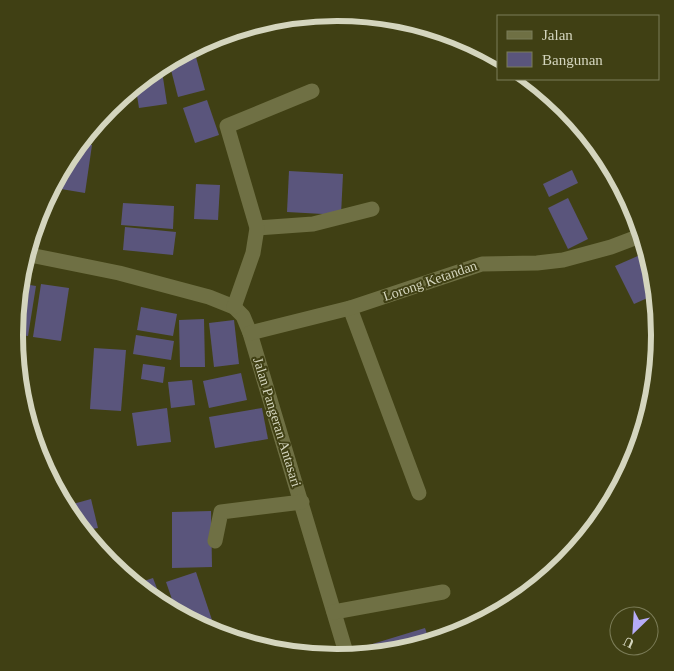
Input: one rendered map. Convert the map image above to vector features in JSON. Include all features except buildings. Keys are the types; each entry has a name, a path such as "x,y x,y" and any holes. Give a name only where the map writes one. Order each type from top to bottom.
{"street":[{"path":"33,256 119,273 188,291 234,307 253,253 257,228 227,126 312,91"},
{"path":"257,228 313,224 372,209"},
{"name":"Lorong Ketandan","path":"250,333 350,308 482,264 537,263 563,260 611,247 636,237"},
{"name":"Jalan Pangeran Antasari","path":"234,307 243,316 250,333 345,650"},
{"path":"350,308 418,493"},
{"path":"215,541 221,512 302,502"},
{"path":"334,612 443,592"}]}
